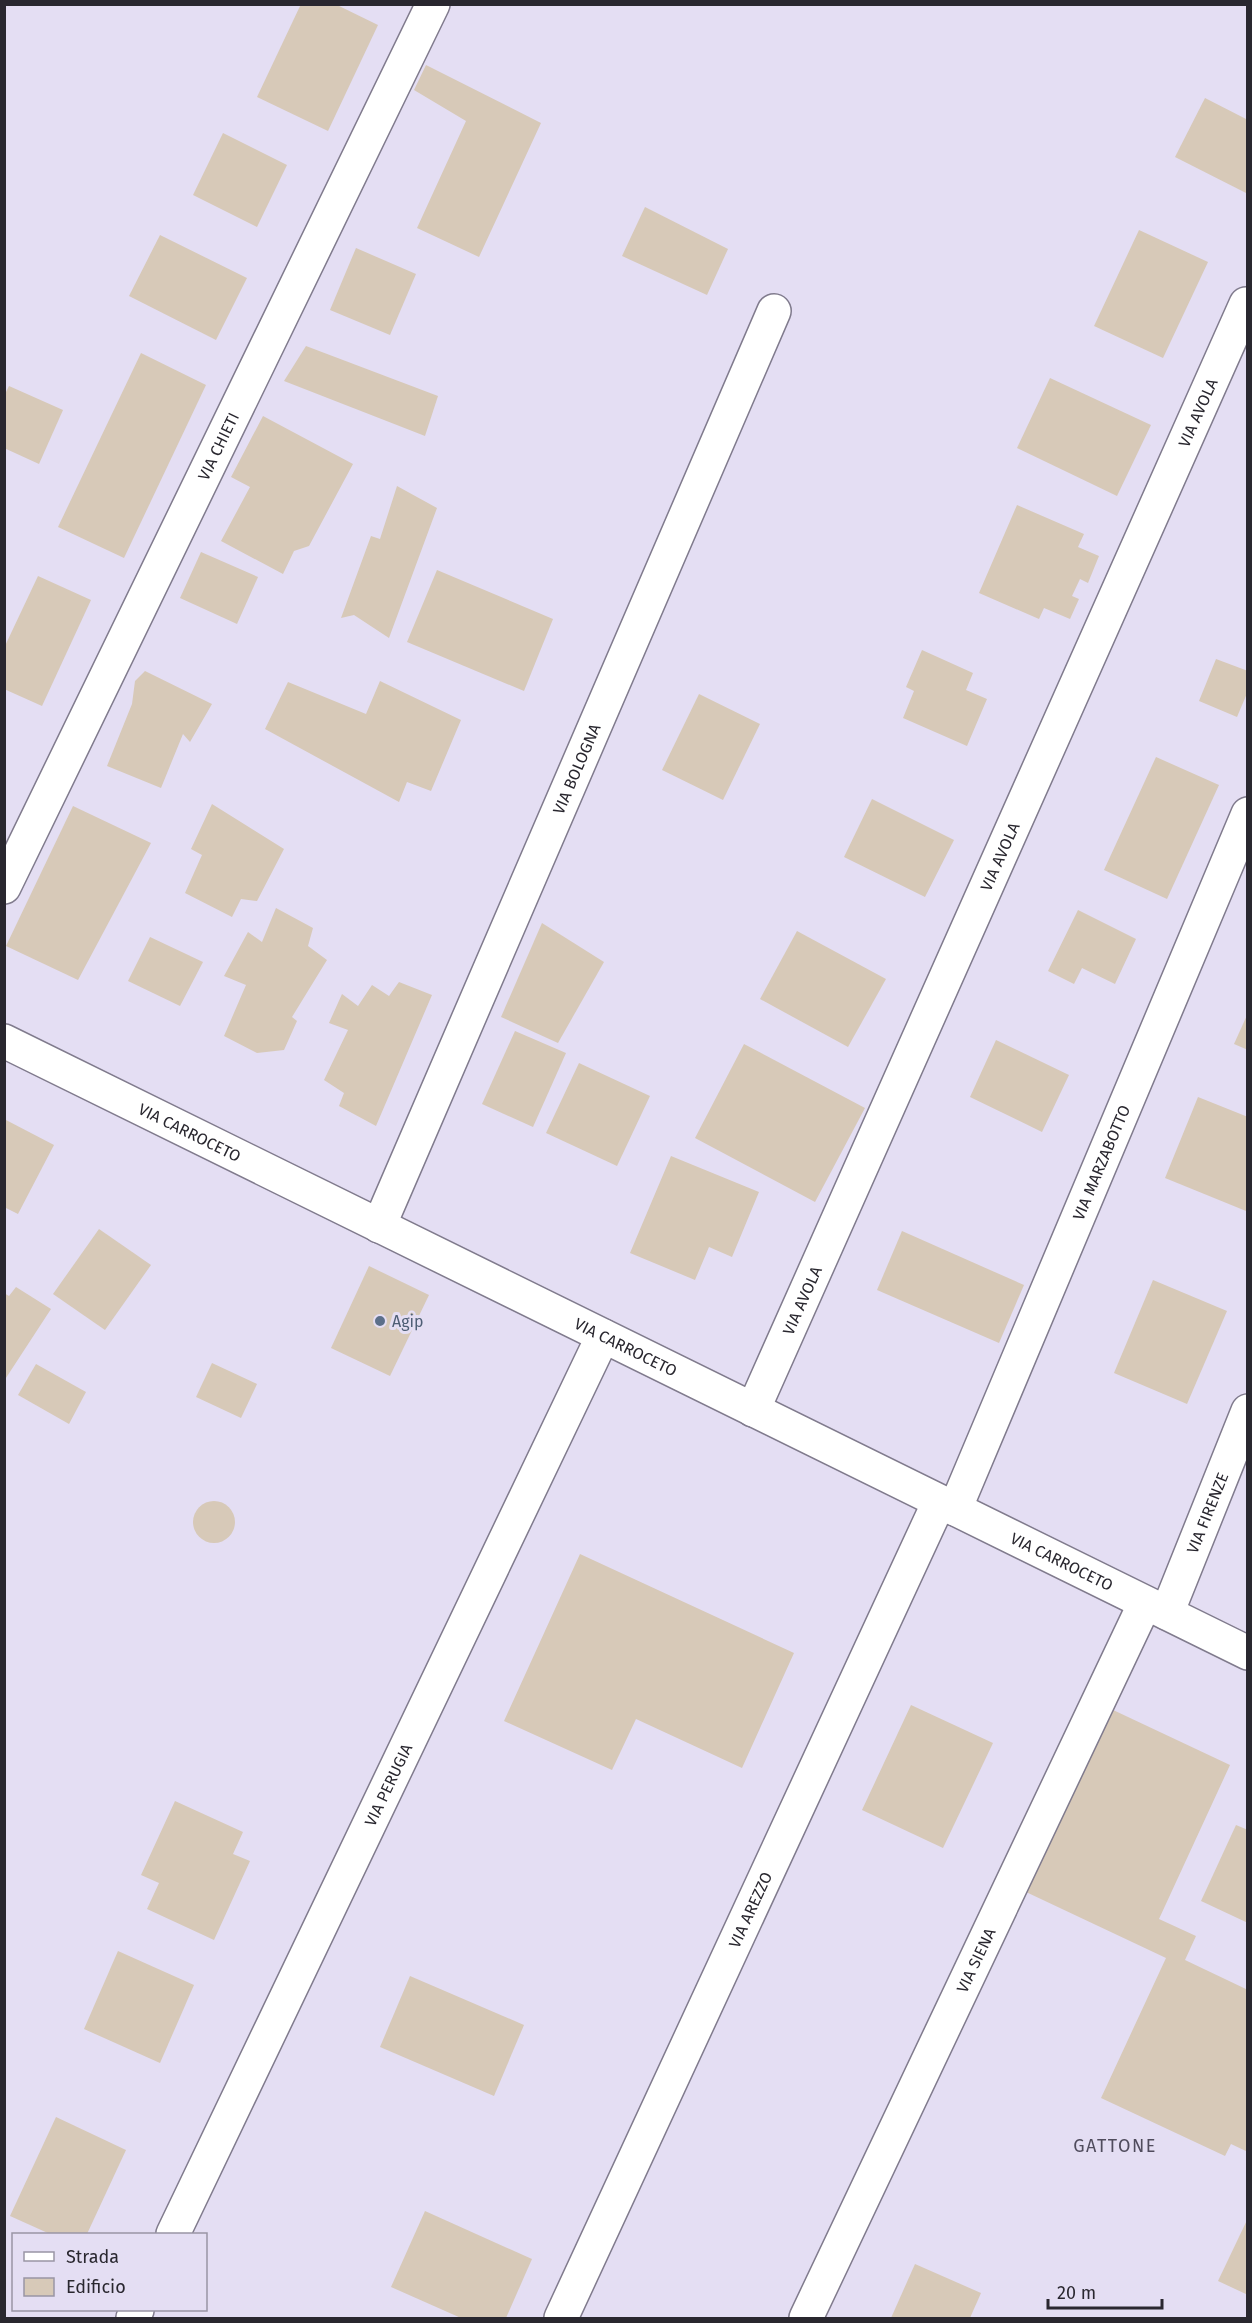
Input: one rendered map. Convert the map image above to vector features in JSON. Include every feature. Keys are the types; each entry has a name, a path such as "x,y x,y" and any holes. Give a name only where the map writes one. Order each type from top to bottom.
{"street":[{"name":"VIA CHIETI","path":"4,887 433,4"},
{"name":"VIA AVOLA","path":"753,1410 1246,304"},
{"name":"VIA BOLOGNA","path":"379,1226 774,311"},
{"name":"VIA MARZABOTTO","path":"947,1505 1248,814"},
{"name":"VIA CARROCETO","path":"4,1041 1248,1653"},
{"name":"VIA PERUGIA","path":"174,2233 603,1336"},
{"name":"VIA FIRENZE","path":"1156,1608 1248,1411"},
{"name":"VIA AREZZO","path":"561,2319 947,1505"},
{"name":"VIA SIENA","path":"807,2319 1156,1608"}],"building":[{"path":"301,4 335,4 378,25 328,131 257,97"},
{"path":"426,65 541,123 479,257 417,228 466,121 414,90"},
{"path":"1205,98 1248,120 1248,194 1175,157"},
{"path":"223,133 287,165 257,227 193,195"},
{"path":"645,207 728,249 707,295 622,256"},
{"path":"1139,230 1208,262 1163,358 1094,326"},
{"path":"160,235 247,278 216,340 129,296"},
{"path":"356,248 416,274 390,335 330,310"},
{"path":"306,346 438,396 425,436 284,381"},
{"path":"141,353 206,385 124,558 58,527"},
{"path":"1050,378 1151,425 1117,496 1017,448"},
{"path":"9,386 63,410 39,464 4,448 4,396"},
{"path":"263,416 353,464 309,546 294,551 283,574 221,541 250,487 231,477"},
{"path":"397,486 437,508 389,638 354,615 341,618 371,536 380,539"},
{"path":"1017,505 1084,534 1078,547 1099,556 1088,583 1080,579 1072,596 1079,599 1070,619 1044,608 1039,619 979,593"},
{"path":"201,552 258,577 237,624 180,598"},
{"path":"437,570 553,619 524,691 407,642"},
{"path":"38,576 91,600 42,706 4,689 4,648"},
{"path":"922,650 973,673 966,690 987,699 967,746 903,718 914,691 906,687"},
{"path":"1216,659 1248,671 1248,691 1237,717 1199,701"},
{"path":"145,671 212,704 190,742 183,734 161,788 107,766 132,704 135,681"},
{"path":"380,681 461,720 431,791 407,782 399,802 265,729 288,682 366,714"},
{"path":"699,694 760,724 723,800 662,770"},
{"path":"1156,757 1219,785 1167,899 1104,870"},
{"path":"872,799 954,840 925,897 844,857"},
{"path":"212,804 284,849 257,901 241,899 232,917 185,893 202,855 191,849"},
{"path":"73,806 151,843 78,980 6,946"},
{"path":"276,908 313,928 308,946 327,960 292,1017 297,1021 284,1050 257,1053 224,1036 246,985 224,976 248,932 262,942"},
{"path":"1078,910 1136,939 1115,984 1082,968 1074,984 1048,971"},
{"path":"542,923 604,962 558,1043 501,1017"},
{"path":"797,931 886,979 848,1047 760,999"},
{"path":"150,937 203,962 180,1006 128,981"},
{"path":"399,982 432,995 376,1126 339,1106 344,1093 324,1080 348,1030 329,1023 342,994 358,1006 372,985 389,996"},
{"path":"1248,1013 1248,1050 1234,1044"},
{"path":"515,1031 566,1053 533,1127 482,1104"},
{"path":"996,1040 1069,1075 1042,1132 970,1097"},
{"path":"744,1044 865,1108 815,1202 695,1138"},
{"path":"579,1063 650,1096 617,1166 546,1133"},
{"path":"1198,1097 1248,1117 1246,1211 1165,1178"},
{"path":"6,1120 54,1145 18,1214 4,1207 4,1124"},
{"path":"671,1156 759,1192 732,1257 709,1247 695,1280 630,1253"},
{"path":"99,1229 151,1265 105,1330 53,1294"},
{"path":"902,1231 1024,1285 999,1343 877,1290"},
{"name":"Agip","path":"369,1266 429,1295 390,1376 331,1348"},
{"path":"1153,1280 1227,1311 1187,1404 1114,1373"},
{"path":"16,1287 51,1309 4,1381 4,1293 9,1296"},
{"path":"212,1363 257,1384 241,1418 196,1397"},
{"path":"36,1364 86,1392 69,1424 18,1395"},
{"path":"214,1501 222,1502 229,1507 234,1514 234,1530 229,1537 222,1542 214,1543 206,1542 199,1537 194,1530 193,1522 194,1514 199,1507 206,1502"},
{"path":"580,1554 794,1653 742,1768 636,1719 612,1770 504,1721"},
{"path":"911,1705 993,1743 943,1848 862,1810"},
{"path":"1111,1709 1230,1765 1159,1919 1196,1936 1185,1960 1248,1990 1248,2152 1231,2144 1225,2156 1101,2098 1166,1958 1026,1892"},
{"path":"175,1801 243,1832 233,1854 250,1861 214,1940 147,1909 159,1883 141,1875"},
{"path":"1236,1825 1248,1830 1248,1923 1201,1901"},
{"path":"118,1951 194,1985 160,2063 84,2029"},
{"path":"410,1976 524,2025 494,2096 380,2047"},
{"path":"56,2117 126,2150 87,2233 48,2233 10,2216"},
{"path":"425,2211 532,2259 506,2318 461,2318 391,2287"},
{"path":"1248,2218 1248,2295 1218,2281"},
{"path":"915,2264 981,2293 970,2318 891,2318"}],"place":[{"name":"Agip","path":"380,1321"}],"district":[{"name":"GATTONE","path":"1115,2146"}]}
